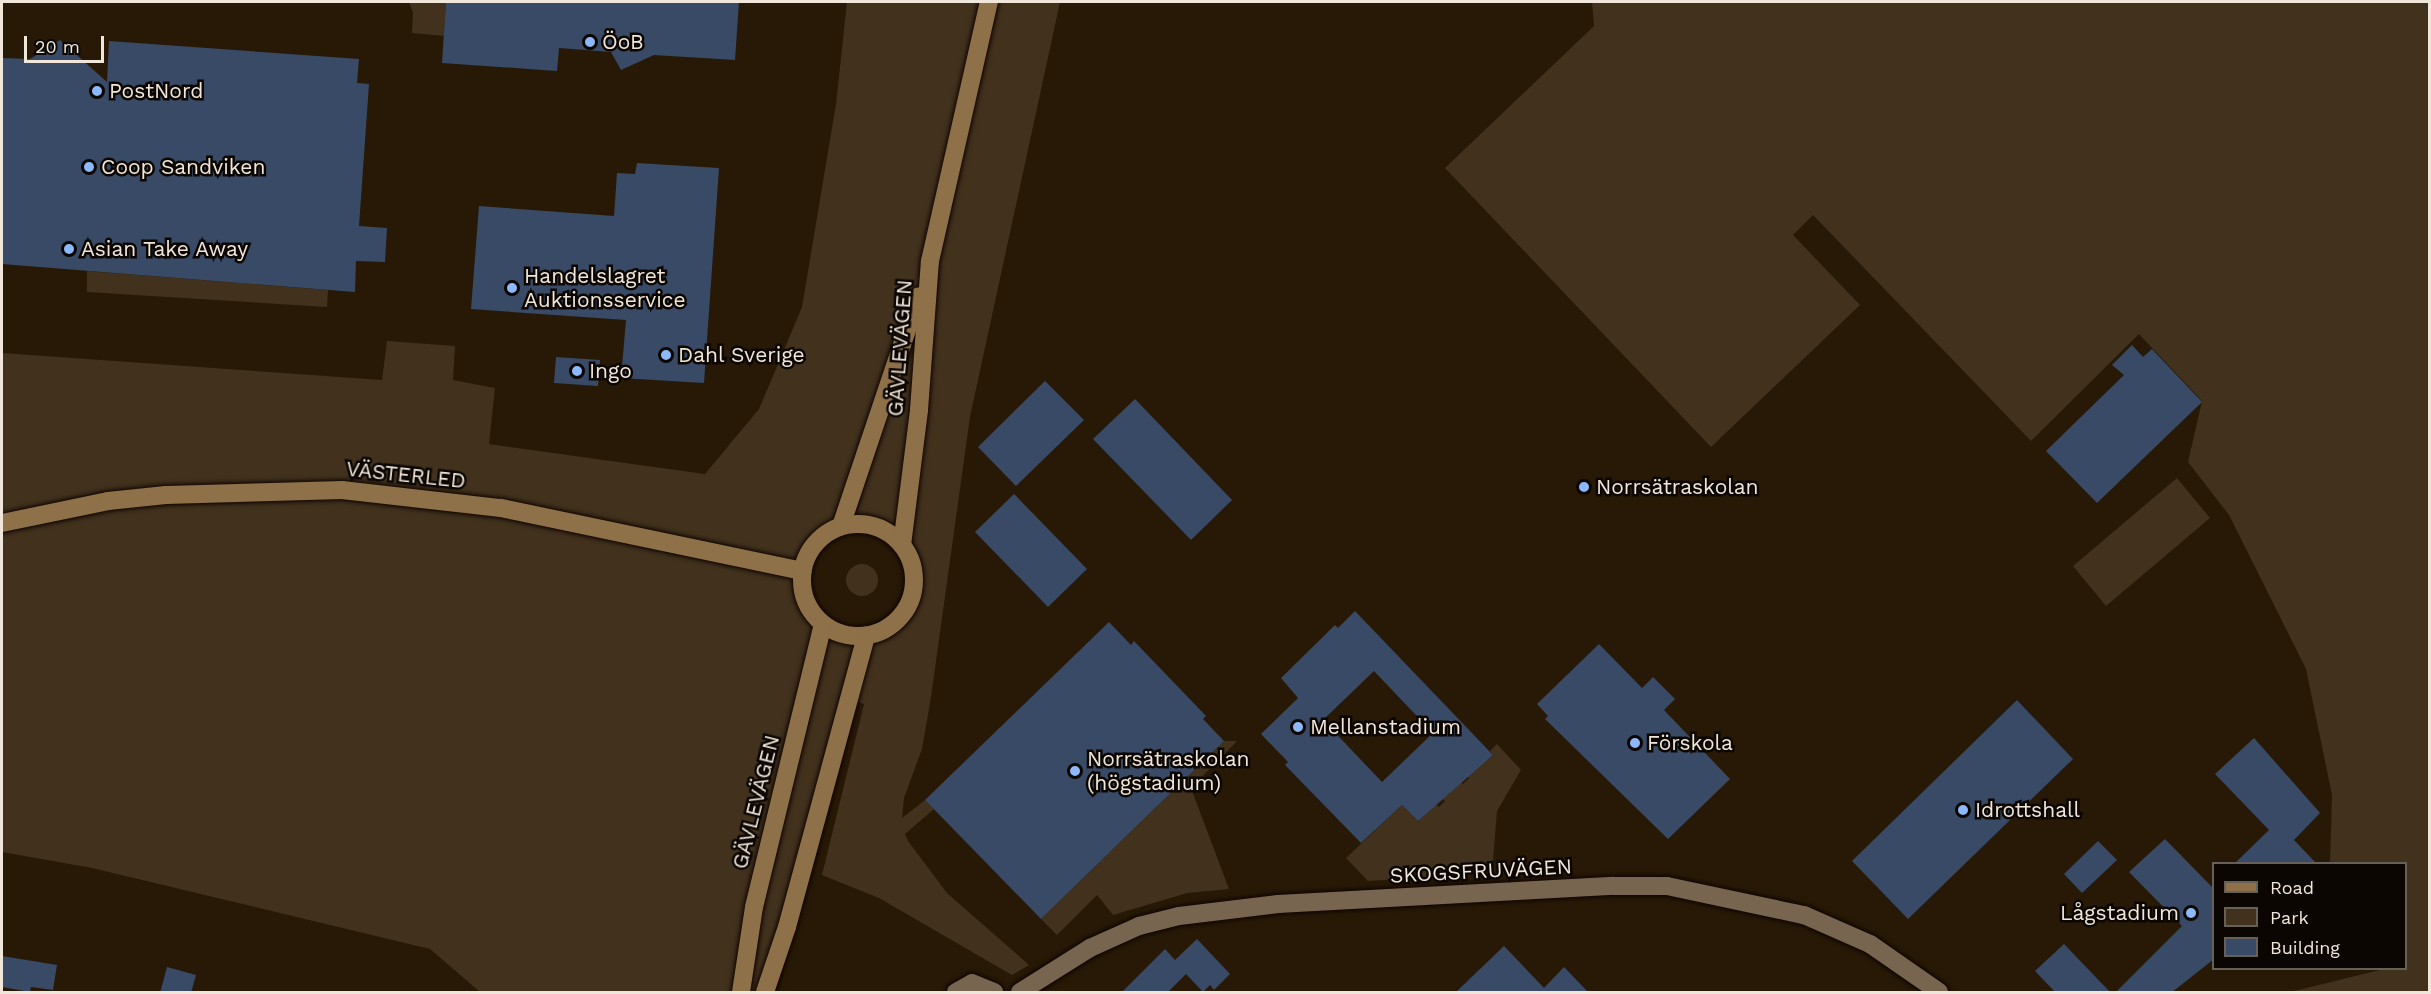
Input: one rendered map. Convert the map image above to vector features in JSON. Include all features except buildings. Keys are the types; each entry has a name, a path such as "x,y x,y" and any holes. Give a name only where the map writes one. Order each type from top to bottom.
{"main road":[{"name":"GÄVLEVÄGEN","path":"841,526 930,261 989,2"},
{"name":"GÄVLEVÄGEN","path":"866,636 885,630 910,602 914,586 913,565 902,545 919,410 930,261"},
{"name":"VÄSTERLED","path":"2,523 97,503 166,495 245,490 342,490 501,508 802,571"},
{"path":"765,993 787,927 866,636 844,634 823,625 805,601 802,571 816,543 841,526 858,523 874,526 892,534 902,545"},
{"name":"GÄVLEVÄGEN","path":"741,993 754,907 823,625"}],"street":[{"name":"SKOGSFRUVÄGEN","path":"1020,993 1090,948 1139,926 1188,914 1278,904 1646,886 1724,896 1804,915 1870,944 1939,993"},
{"path":"956,993 972,983 994,993"}],"green space":[{"path":"409,2 446,2 444,36 412,33 413,13"},
{"path":"847,2 1060,2 970,417 931,697 922,749 904,798 902,818 925,800 934,809 905,834 908,841 947,893 1029,965 1012,975 879,898 822,875 864,704 849,699 765,992 480,992 430,949 92,868 2,852 2,353 382,380 387,341 455,346 453,380 495,388 489,444 705,474 759,409 802,307 836,104","holes":["858,523 892,534 902,545 913,565 914,586 899,618 885,630 851,636 823,625 812,613 802,586 802,571 816,542 841,526"]},
{"path":"1592,2 2429,2 2429,992 2290,992 2380,970 2407,970 2407,862 2330,862 2332,795 2306,669 2229,515 2188,462 2202,401 2139,334 2031,441 1813,215 1793,235 1860,305 1711,447 1445,168 1594,26"},
{"path":"87,271 328,290 327,307 87,292"},
{"path":"2177,478 2210,518 2106,606 2073,566"},
{"path":"862,564 874,568 878,580 874,592 862,596 850,592 846,580 850,568"},
{"path":"1224,741 1237,741 1191,788 1229,889 1187,893 1113,915 1097,895 1057,935 1041,919"},
{"path":"1497,744 1521,770 1497,811 1492,873 1368,881 1346,858 1402,805 1418,821 1436,804 1439,807 1445,801 1442,798 1459,781 1463,784 1469,778 1466,774 1483,758 1486,761 1493,755 1490,751"}],"place":[{"name":"ÖoB","path":"590,42"},
{"name":"PostNord","path":"97,91"},
{"name":"Coop Sandviken","path":"89,167"},
{"name":"Asian Take Away","path":"69,249"},
{"name":"Handelslagret Auktionsservice","path":"512,288"},
{"name":"Dahl Sverige","path":"666,355"},
{"name":"Ingo","path":"577,371"},
{"name":"Norrsätraskolan","path":"1584,487"},
{"name":"Mellanstadium","path":"1298,727"},
{"name":"Förskola","path":"1635,743"},
{"name":"Norrsätraskolan (högstadium)","path":"1075,771"},
{"name":"Idrottshall","path":"1963,810"},
{"name":"Lågstadium","path":"2191,913"}]}
